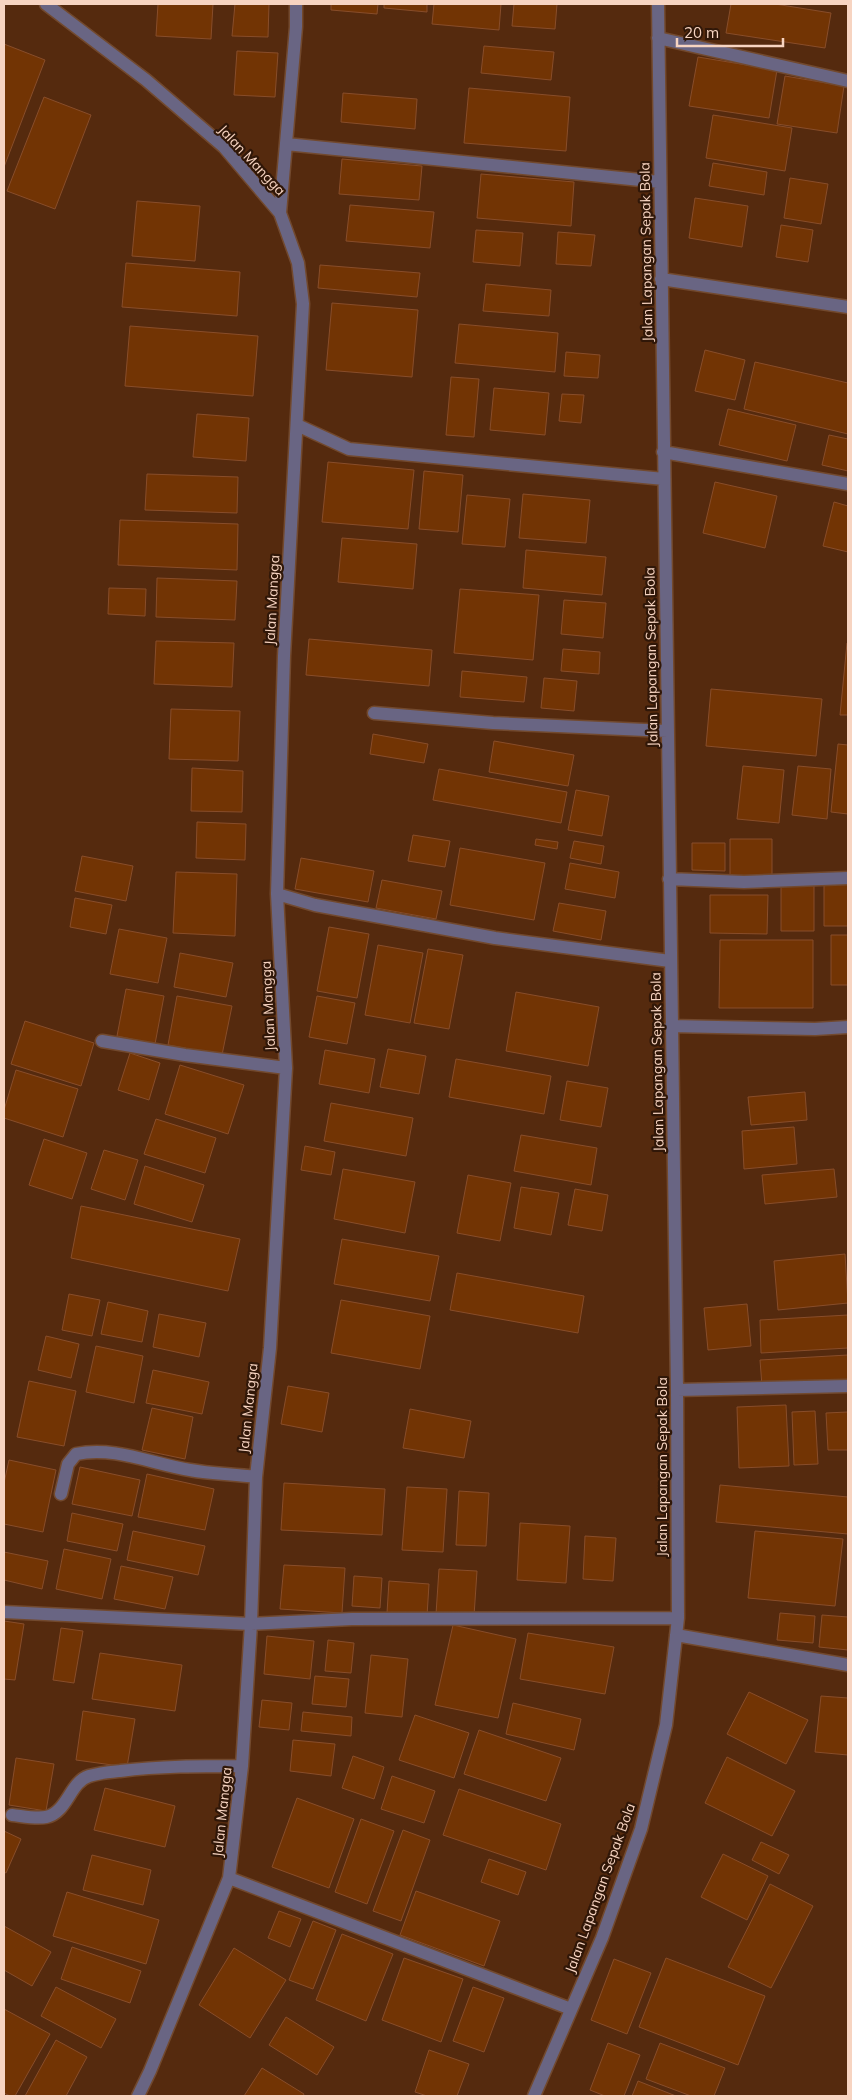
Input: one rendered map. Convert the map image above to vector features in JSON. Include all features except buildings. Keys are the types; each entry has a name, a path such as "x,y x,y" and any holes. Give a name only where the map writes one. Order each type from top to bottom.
{"street":[{"name":"Jalan Mangga","path":"46,4 146,80 224,147 280,212 298,263 303,304 284,656 277,894 286,1068 270,1348 256,1476 251,1624 242,1766 229,1878 138,2096"},
{"path":"280,212 296,27 296,4"},
{"name":"Jalan Lapangan Sepak Bola","path":"534,2096 602,1938 640,1829 666,1725 678,1618 677,1390 668,879 658,4"},
{"path":"658,38 848,81"},
{"path":"286,144 660,182"},
{"path":"662,279 848,307"},
{"path":"297,425 349,449 664,479"},
{"path":"664,452 848,484"},
{"path":"374,713 493,723 667,731"},
{"path":"668,879 744,882 848,878"},
{"path":"277,894 315,905 495,938 670,961"},
{"path":"671,1026 814,1029 848,1027"},
{"path":"102,1041 185,1055 286,1068"},
{"path":"677,1390 848,1386"},
{"path":"61,1494 68,1464 76,1454 90,1451 108,1451 190,1470 256,1476"},
{"path":"4,1612 251,1624 352,1619 678,1618"},
{"path":"676,1635 848,1665"},
{"path":"12,1815 44,1818 52,1816 61,1808 80,1782 87,1776 96,1774 139,1768 242,1766"},
{"path":"229,1878 571,2009"}]}
